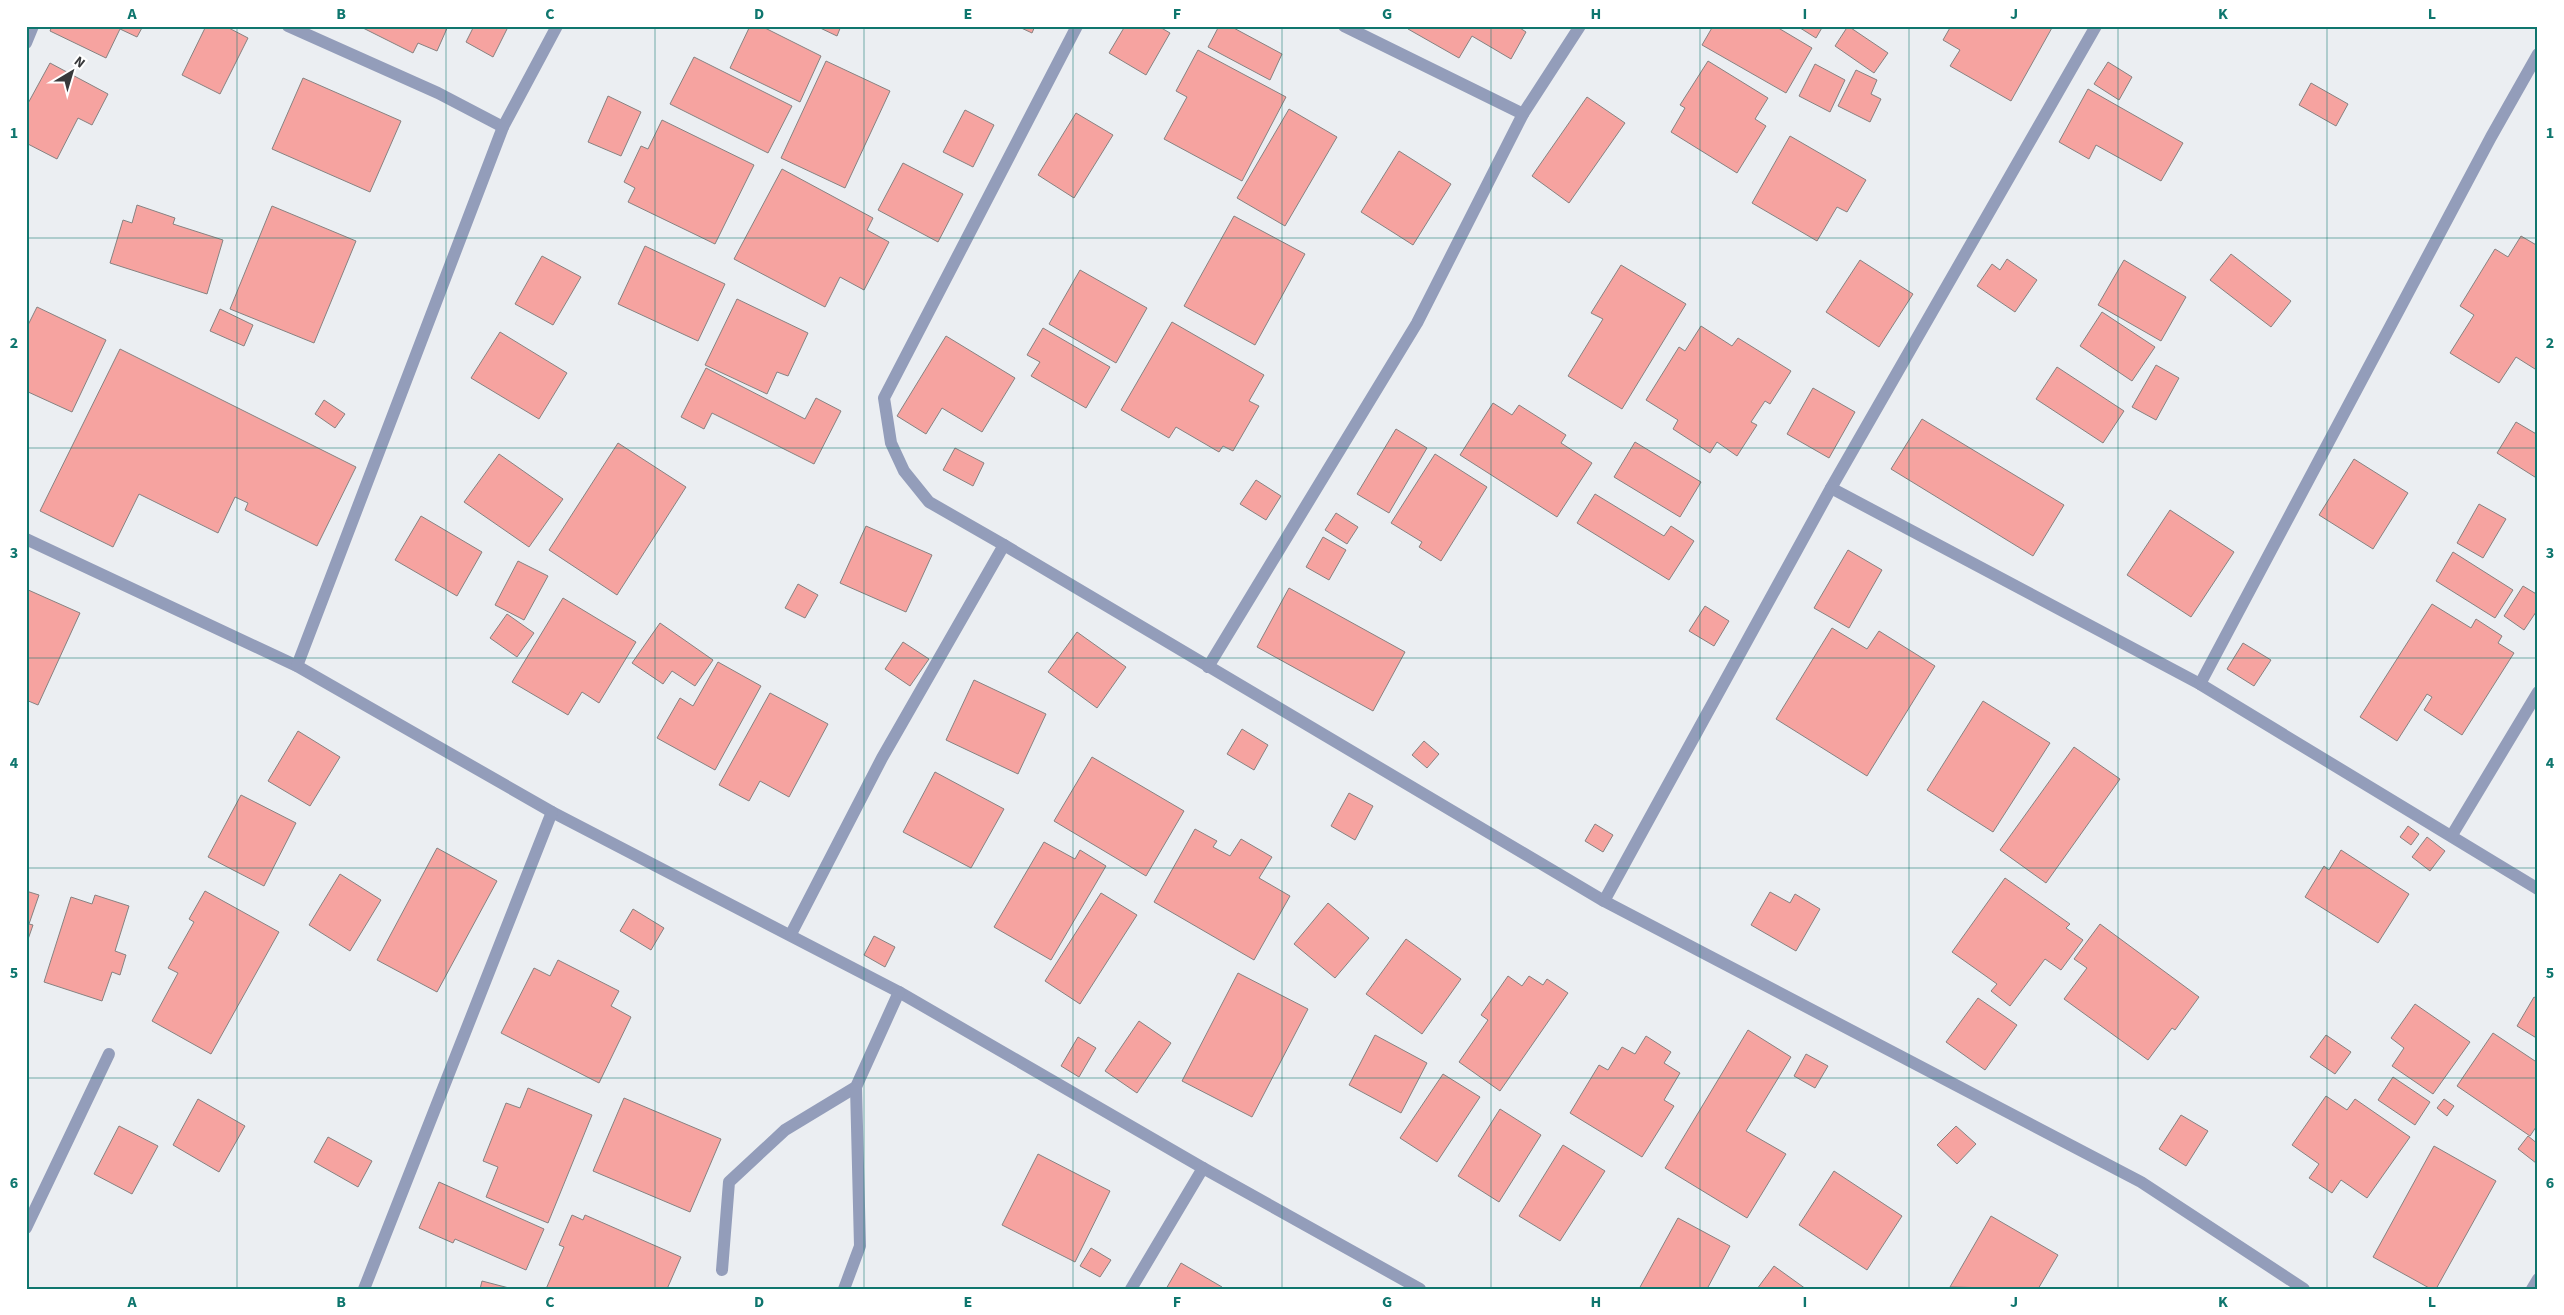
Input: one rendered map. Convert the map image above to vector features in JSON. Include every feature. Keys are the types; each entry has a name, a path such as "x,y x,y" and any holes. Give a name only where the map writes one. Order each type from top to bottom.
{"street":[{"path":"26,43 33,26"},
{"path":"288,26 438,93 503,127"},
{"path":"297,666 503,127 557,26"},
{"path":"1077,26 884,398 891,443 904,471 928,502 1004,545 1604,901 2141,1182 2304,1289"},
{"path":"1344,26 1523,114"},
{"path":"1208,667 1417,323 1523,114 1580,26"},
{"path":"1604,901 1831,488 2096,26"},
{"path":"2200,684 2491,137 2538,54"},
{"path":"1831,488 2200,684 2538,888"},
{"path":"26,539 297,666 552,812 791,934 898,992 1203,1168 1420,1289"},
{"path":"791,934 882,758 1004,545"},
{"path":"2452,835 2538,692"},
{"path":"364,1289 552,812"},
{"path":"844,1289 860,1246 856,1087 898,992"},
{"path":"26,1228 109,1054"},
{"path":"722,1270 729,1182 785,1130 856,1087"},
{"path":"1131,1289 1203,1168"},
{"path":"2532,1289 2538,1278"}],"building":[{"path":"52,26 143,26 137,37 120,29 106,58 50,31"},
{"path":"206,26 225,26 248,38 220,94 182,75"},
{"path":"359,26 448,26 437,51 418,43 413,53"},
{"path":"474,26 501,26 507,29 493,57 466,42"},
{"path":"750,26 761,26 821,56 800,102 730,68"},
{"path":"816,26 841,26 837,36"},
{"path":"1017,26 1035,26 1032,33"},
{"path":"1125,26 1158,26 1170,33 1146,75 1109,53"},
{"path":"1219,26 1230,26 1282,54 1270,80 1208,47"},
{"path":"1410,26 1517,26 1526,32 1511,59 1472,36 1459,58 1408,29"},
{"path":"1713,26 1775,26 1812,48 1786,93 1702,45"},
{"path":"1797,26 1823,26 1816,38"},
{"path":"1848,26 1888,53 1874,73 1835,46"},
{"path":"1951,26 2053,26 2011,101 1950,66 1960,50 1943,40"},
{"path":"1198,50 1286,97 1242,181 1164,139 1187,97 1176,91"},
{"path":"694,57 792,106 768,153 670,104"},
{"path":"826,61 890,91 845,188 781,158"},
{"path":"1708,61 1768,98 1755,119 1766,126 1737,173 1671,132 1685,108 1680,105"},
{"path":"2108,62 2132,77 2119,100 2094,84"},
{"path":"50,63 108,94 92,125 78,118 57,159 26,143 26,107"},
{"path":"1815,64 1845,80 1830,112 1799,96"},
{"path":"1856,70 1877,80 1871,94 1881,99 1870,122 1838,106"},
{"path":"303,78 401,121 370,192 272,149"},
{"path":"2311,83 2348,104 2336,126 2299,105"},
{"path":"2088,89 2183,143 2161,181 2096,145 2089,159 2059,142"},
{"path":"608,96 641,112 621,156 588,142"},
{"path":"1587,97 1625,123 1569,203 1532,176"},
{"path":"1289,109 1337,137 1285,226 1237,198"},
{"path":"965,110 994,125 973,167 943,152"},
{"path":"1076,113 1113,135 1074,198 1038,175"},
{"path":"662,120 754,165 715,244 628,202 635,188 624,182 641,146 648,149"},
{"path":"1790,136 1866,180 1847,212 1837,207 1817,241 1752,203"},
{"path":"1399,151 1451,184 1413,245 1361,212"},
{"path":"903,163 963,194 938,242 878,210"},
{"path":"782,169 873,218 867,230 889,242 864,290 840,277 825,307 734,259"},
{"path":"137,205 175,218 173,224 223,240 207,294 110,263 123,220 132,223"},
{"path":"272,206 356,241 314,343 230,309"},
{"path":"1234,216 1305,254 1255,345 1184,306"},
{"path":"2521,236 2538,246 2538,364 2535,369 2516,357 2499,383 2450,353 2474,315 2460,306 2495,249 2508,257"},
{"path":"645,246 725,284 698,341 618,304"},
{"path":"2231,254 2291,301 2271,327 2210,280"},
{"path":"542,256 581,277 553,325 515,304"},
{"path":"2007,259 2037,280 2015,312 1977,286 1992,264 2000,270"},
{"path":"1860,260 1913,294 1879,347 1826,312"},
{"path":"2124,260 2186,297 2161,341 2098,305"},
{"path":"1621,265 1686,304 1622,409 1568,376 1603,319 1591,313"},
{"path":"1080,270 1147,308 1116,363 1049,324"},
{"path":"737,299 808,333 788,376 777,372 767,394 705,365"},
{"path":"37,307 106,340 72,412 26,391 26,329"},
{"path":"220,309 253,325 244,346 210,331"},
{"path":"2102,312 2155,347 2132,381 2080,346"},
{"path":"1172,322 1264,375 1249,401 1259,406 1233,451 1223,446 1219,452 1176,427 1169,438 1121,410"},
{"path":"1701,326 1732,346 1738,338 1791,371 1770,404 1765,401 1751,422 1757,425 1737,456 1717,442 1710,453 1673,429 1678,420 1646,400 1679,347 1685,351"},
{"path":"1043,328 1110,367 1086,408 1031,376 1040,362 1027,355"},
{"path":"500,332 567,373 539,419 471,378"},
{"path":"946,336 1015,378 982,432 942,408 926,434 897,416"},
{"path":"120,349 356,467 317,546 245,510 248,503 235,497 218,533 139,494 113,547 40,511"},
{"path":"2156,365 2179,378 2156,420 2132,407"},
{"path":"2057,367 2124,411 2103,443 2036,399"},
{"path":"706,368 805,419 816,398 841,411 814,464 712,413 704,429 681,417"},
{"path":"1813,388 1855,412 1829,458 1787,434"},
{"path":"324,400 345,414 335,428 315,414"},
{"path":"1493,403 1512,415 1519,405 1566,435 1561,443 1592,463 1557,517 1460,455"},
{"path":"1922,419 2064,505 2033,556 1891,469"},
{"path":"2516,422 2538,435 2538,479 2497,453"},
{"path":"1396,429 1427,448 1389,513 1357,494"},
{"path":"1635,442 1701,482 1680,517 1614,477"},
{"path":"618,443 686,487 617,595 549,550"},
{"path":"955,448 984,463 973,486 943,470"},
{"path":"499,454 563,499 529,547 464,502"},
{"path":"1435,454 1487,487 1441,561 1419,547 1422,542 1391,523"},
{"path":"2354,459 2408,493 2373,549 2319,515"},
{"path":"1256,480 1281,496 1266,520 1240,504"},
{"path":"1595,494 1664,536 1671,526 1694,541 1669,580 1577,523"},
{"path":"2479,504 2506,519 2483,558 2457,543"},
{"path":"2170,510 2234,552 2191,617 2127,575"},
{"path":"1336,513 1358,527 1347,544 1325,530"},
{"path":"421,516 482,552 457,596 395,560"},
{"path":"866,526 932,555 906,612 840,583"},
{"path":"1323,537 1346,550 1329,580 1306,567"},
{"path":"1848,550 1882,570 1849,628 1814,608"},
{"path":"2453,552 2513,590 2495,618 2436,581"},
{"path":"518,561 548,576 524,620 495,605"},
{"path":"798,584 818,595 805,618 785,608"},
{"path":"2523,586 2538,595 2538,609 2524,630 2504,616"},
{"path":"1289,588 1405,652 1373,711 1257,647"},
{"path":"26,589 80,613 38,705 26,700"},
{"path":"563,598 636,642 599,703 582,692 568,715 512,682"},
{"path":"2432,604 2471,628 2476,619 2502,636 2498,643 2514,653 2462,735 2424,710 2432,697 2427,694 2397,741 2360,717"},
{"path":"1705,606 1729,621 1714,646 1689,631"},
{"path":"507,614 534,633 517,657 490,638"},
{"path":"660,623 713,660 695,686 672,671 663,684 632,663"},
{"path":"1832,628 1867,649 1879,631 1935,666 1867,776 1776,719"},
{"path":"1077,632 1126,667 1097,708 1048,672"},
{"path":"903,642 929,659 910,686 885,669"},
{"path":"2243,643 2271,660 2254,686 2227,669"},
{"path":"718,662 761,686 715,770 657,738 680,698 693,706"},
{"path":"974,680 1046,714 1018,774 946,740"},
{"path":"770,693 828,724 789,797 760,781 749,801 719,785"},
{"path":"1983,701 2050,743 1993,832 1927,790"},
{"path":"1242,729 1268,745 1254,770 1227,754"},
{"path":"298,731 340,757 310,806 268,781"},
{"path":"1424,741 1439,754 1427,768 1412,755"},
{"path":"2074,747 2120,779 2046,883 2000,850"},
{"path":"1092,757 1184,811 1146,876 1054,821"},
{"path":"935,772 1004,809 971,868 903,832"},
{"path":"1349,793 1373,806 1355,840 1331,826"},
{"path":"241,795 296,823 264,886 208,857"},
{"path":"1595,824 1613,835 1603,852 1585,841"},
{"path":"2408,826 2419,834 2411,845 2400,837"},
{"path":"1195,829 1217,841 1213,847 1230,856 1241,839 1272,857 1259,878 1290,896 1254,960 1154,902"},
{"path":"2427,837 2445,851 2430,871 2412,857"},
{"path":"1044,842 1075,859 1080,850 1106,866 1051,960 994,927"},
{"path":"437,848 497,881 437,992 377,960"},
{"path":"2341,850 2409,894 2378,943 2305,897 2324,866 2329,870"},
{"path":"340,874 381,900 350,951 309,925"},
{"path":"2005,878 2070,924 2066,928 2083,940 2061,970 2045,959 2010,1006 1991,991 1997,984 1952,952"},
{"path":"26,891 39,895 29,924 33,925 26,945"},
{"path":"205,891 279,932 211,1054 152,1021 178,973 168,968 194,922 189,919"},
{"path":"1770,892 1790,903 1795,894 1820,909 1796,951 1751,925"},
{"path":"1101,893 1137,915 1080,1004 1045,981"},
{"path":"95,895 129,906 115,951 126,955 120,975 112,972 102,1001 44,982 71,897 92,904"},
{"path":"1328,903 1369,938 1335,978 1294,944"},
{"path":"633,909 664,928 651,950 620,931"},
{"path":"2100,924 2199,997 2175,1030 2172,1028 2148,1060 2064,999 2087,968 2074,959"},
{"path":"874,936 895,947 885,967 864,955"},
{"path":"1406,939 1461,979 1422,1034 1366,994"},
{"path":"558,960 619,991 611,1006 631,1017 599,1083 501,1033 534,968 550,976"},
{"path":"1238,973 1308,1009 1252,1117 1182,1081"},
{"path":"1508,976 1522,986 1529,976 1543,985 1547,979 1568,993 1500,1091 1459,1062 1488,1020 1481,1015"},
{"path":"2534,997 2538,999 2538,1039 2517,1026"},
{"path":"1978,998 2017,1025 1985,1070 1946,1042"},
{"path":"2415,1004 2470,1042 2433,1094 2392,1066 2404,1048 2391,1038"},
{"path":"1139,1021 1171,1043 1137,1093 1105,1071"},
{"path":"1748,1030 1791,1057 1746,1131 1786,1154 1747,1218 1665,1168"},
{"path":"2493,1033 2538,1063 2538,1124 2530,1136 2457,1086"},
{"path":"1375,1035 1427,1063 1401,1113 1349,1085"},
{"path":"2326,1035 2351,1052 2335,1074 2310,1057"},
{"path":"1646,1036 1671,1052 1664,1063 1680,1073 1664,1100 1674,1106 1642,1157 1570,1113 1599,1065 1608,1070 1622,1047 1635,1054"},
{"path":"1078,1037 1096,1048 1079,1077 1061,1066"},
{"path":"1806,1054 1828,1066 1815,1088 1794,1076"},
{"path":"1443,1074 1480,1097 1437,1162 1400,1138"},
{"path":"2393,1077 2430,1102 2415,1125 2378,1100"},
{"path":"528,1088 592,1115 548,1223 486,1197 498,1167 483,1161 506,1103 520,1108"},
{"path":"2326,1096 2347,1110 2355,1099 2410,1137 2367,1198 2341,1180 2332,1193 2309,1178 2319,1164 2292,1145"},
{"path":"624,1098 721,1139 690,1212 593,1171"},
{"path":"198,1099 245,1126 219,1172 173,1145"},
{"path":"2444,1099 2454,1106 2447,1116 2437,1108"},
{"path":"1500,1109 1541,1135 1499,1202 1458,1176"},
{"path":"2181,1115 2208,1131 2186,1166 2159,1149"},
{"path":"119,1126 158,1146 132,1194 94,1174"},
{"path":"1956,1126 1976,1144 1957,1164 1937,1145"},
{"path":"2528,1136 2538,1144 2536,1163 2518,1149"},
{"path":"328,1137 372,1161 358,1187 314,1162"},
{"path":"1563,1145 1605,1171 1560,1241 1519,1216"},
{"path":"2434,1146 2496,1181 2436,1289 2431,1289 2373,1257"},
{"path":"1038,1154 1110,1191 1075,1262 1002,1225"},
{"path":"1834,1171 1902,1216 1867,1270 1799,1225"},
{"path":"439,1182 544,1229 526,1270 455,1239 453,1243 419,1228"},
{"path":"572,1215 583,1220 585,1215 681,1257 667,1289 546,1289 564,1247 559,1245"},
{"path":"1991,1216 2058,1255 2038,1289 1950,1287"},
{"path":"1678,1218 1730,1246 1707,1289 1639,1289"},
{"path":"1091,1248 1111,1260 1100,1277 1080,1266"},
{"path":"1181,1263 1222,1287 1221,1289 1166,1289"},
{"path":"1774,1266 1806,1289 1757,1289"},
{"path":"482,1281 509,1288 509,1289 480,1289"}]}
